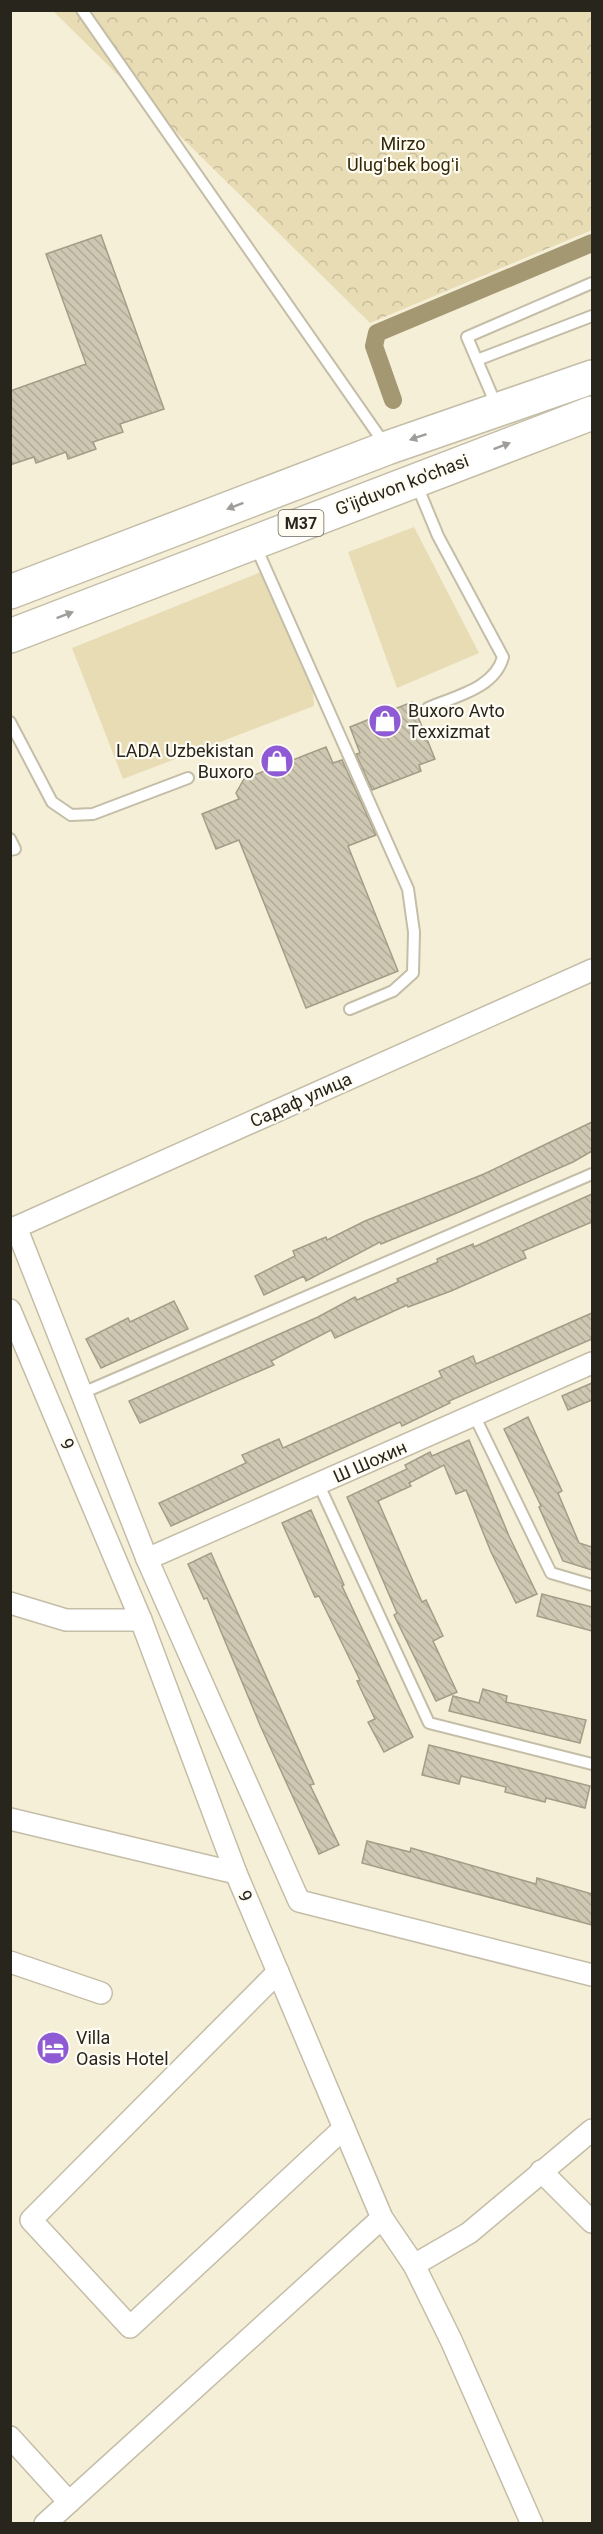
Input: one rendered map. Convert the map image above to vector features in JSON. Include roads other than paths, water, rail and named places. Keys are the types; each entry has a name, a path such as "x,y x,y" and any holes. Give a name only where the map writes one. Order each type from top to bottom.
{"main road":[{"name":"G'ijduvon ko'chasi","path":"10,592 387,448 592,377"},
{"name":"G'ijduvon ko'chasi","path":"10,636 253,541 588,418"}],"street":[{"name":"Садаф улица","path":"13,1228 592,970"},
{"path":"13,1228 147,1559 298,1901 592,1975"},
{"name":"9","path":"10,1310 141,1620 236,1873 382,2218 414,2265 451,2340 532,2523"},
{"name":"Ш Шохин","path":"147,1559 320,1485 592,1363"},
{"path":"10,1603 66,1620 141,1620"},
{"path":"10,1819 236,1873"},
{"path":"10,1962 101,1993"},
{"path":"278,1972 31,2220 130,2327 344,2128"},
{"path":"414,2265 470,2232 592,2130"},
{"path":"541,2171 592,2222"},
{"path":"45,2523 382,2218"},
{"path":"10,2437 69,2502"}],"lane":[{"path":"82,10 387,448"},
{"path":"498,410 467,338 592,283"},
{"path":"477,360 592,316"},
{"path":"415,480 443,546 503,657 500,669 490,681 428,708"},
{"path":"253,541 408,889 414,932 413,973 393,991 350,1009"},
{"path":"10,722 52,802 71,815 93,814 188,778"},
{"path":"10,838 15,849 10,850"},
{"path":"80,1394 592,1174"},
{"path":"474,1415 551,1574 592,1585"},
{"path":"320,1485 429,1723 592,1764"}],"waterway":[{"path":"393,400 374,346 377,333 592,243"}],"place":[{"name":"Buxoro Avto Texxizmat","path":"385,721"},
{"name":"LADA Uzbekistan Buxoro","path":"277,761"},
{"name":"Villa Oasis Hotel","path":"53,2048"}],"park label":[{"name":"Mirzo Ulugʻbek bogʻi","path":"403,154"}]}
